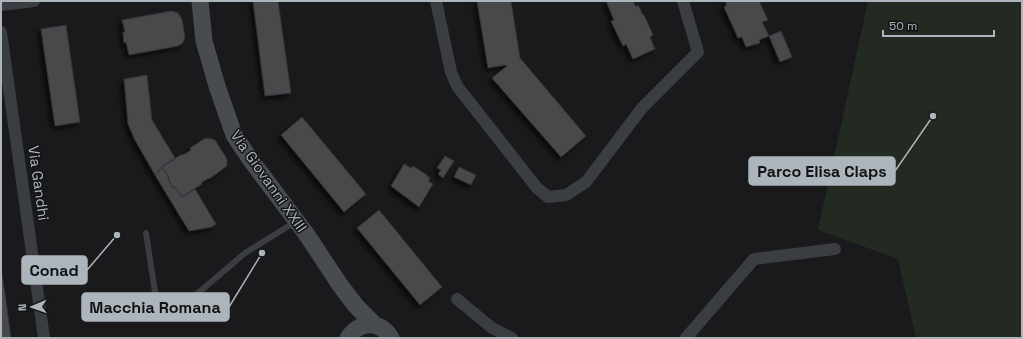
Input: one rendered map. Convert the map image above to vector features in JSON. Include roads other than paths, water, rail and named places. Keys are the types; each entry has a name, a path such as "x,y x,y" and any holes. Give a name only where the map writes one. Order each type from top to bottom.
{"main road":[{"name":"Via Giovanni XXIII","path":"200,1 204,41 217,86 234,135 250,159 297,221 356,306 376,326 385,330 391,338"},
{"name":"Via Giovanni XXIII","path":"340,285 347,310 349,336"},
{"path":"349,336 354,330 362,326 376,326"}],"street":[{"path":"1,5 34,1"},
{"path":"436,1 451,72 457,86 537,188 548,197 566,194 586,182 642,108 698,52 683,1"},
{"name":"Via Gandhi","path":"1,32 44,338"},
{"path":"686,338 754,259 835,249"},
{"path":"457,299 492,328 512,338"}],"lane":[{"path":"146,233 157,305 161,312 171,313 186,304 245,253 297,221"}],"place":[{"name":"Parco Elisa Claps","path":"933,116"},
{"name":"Conad","path":"117,235"},
{"name":"Macchia Romana","path":"262,253"}]}
